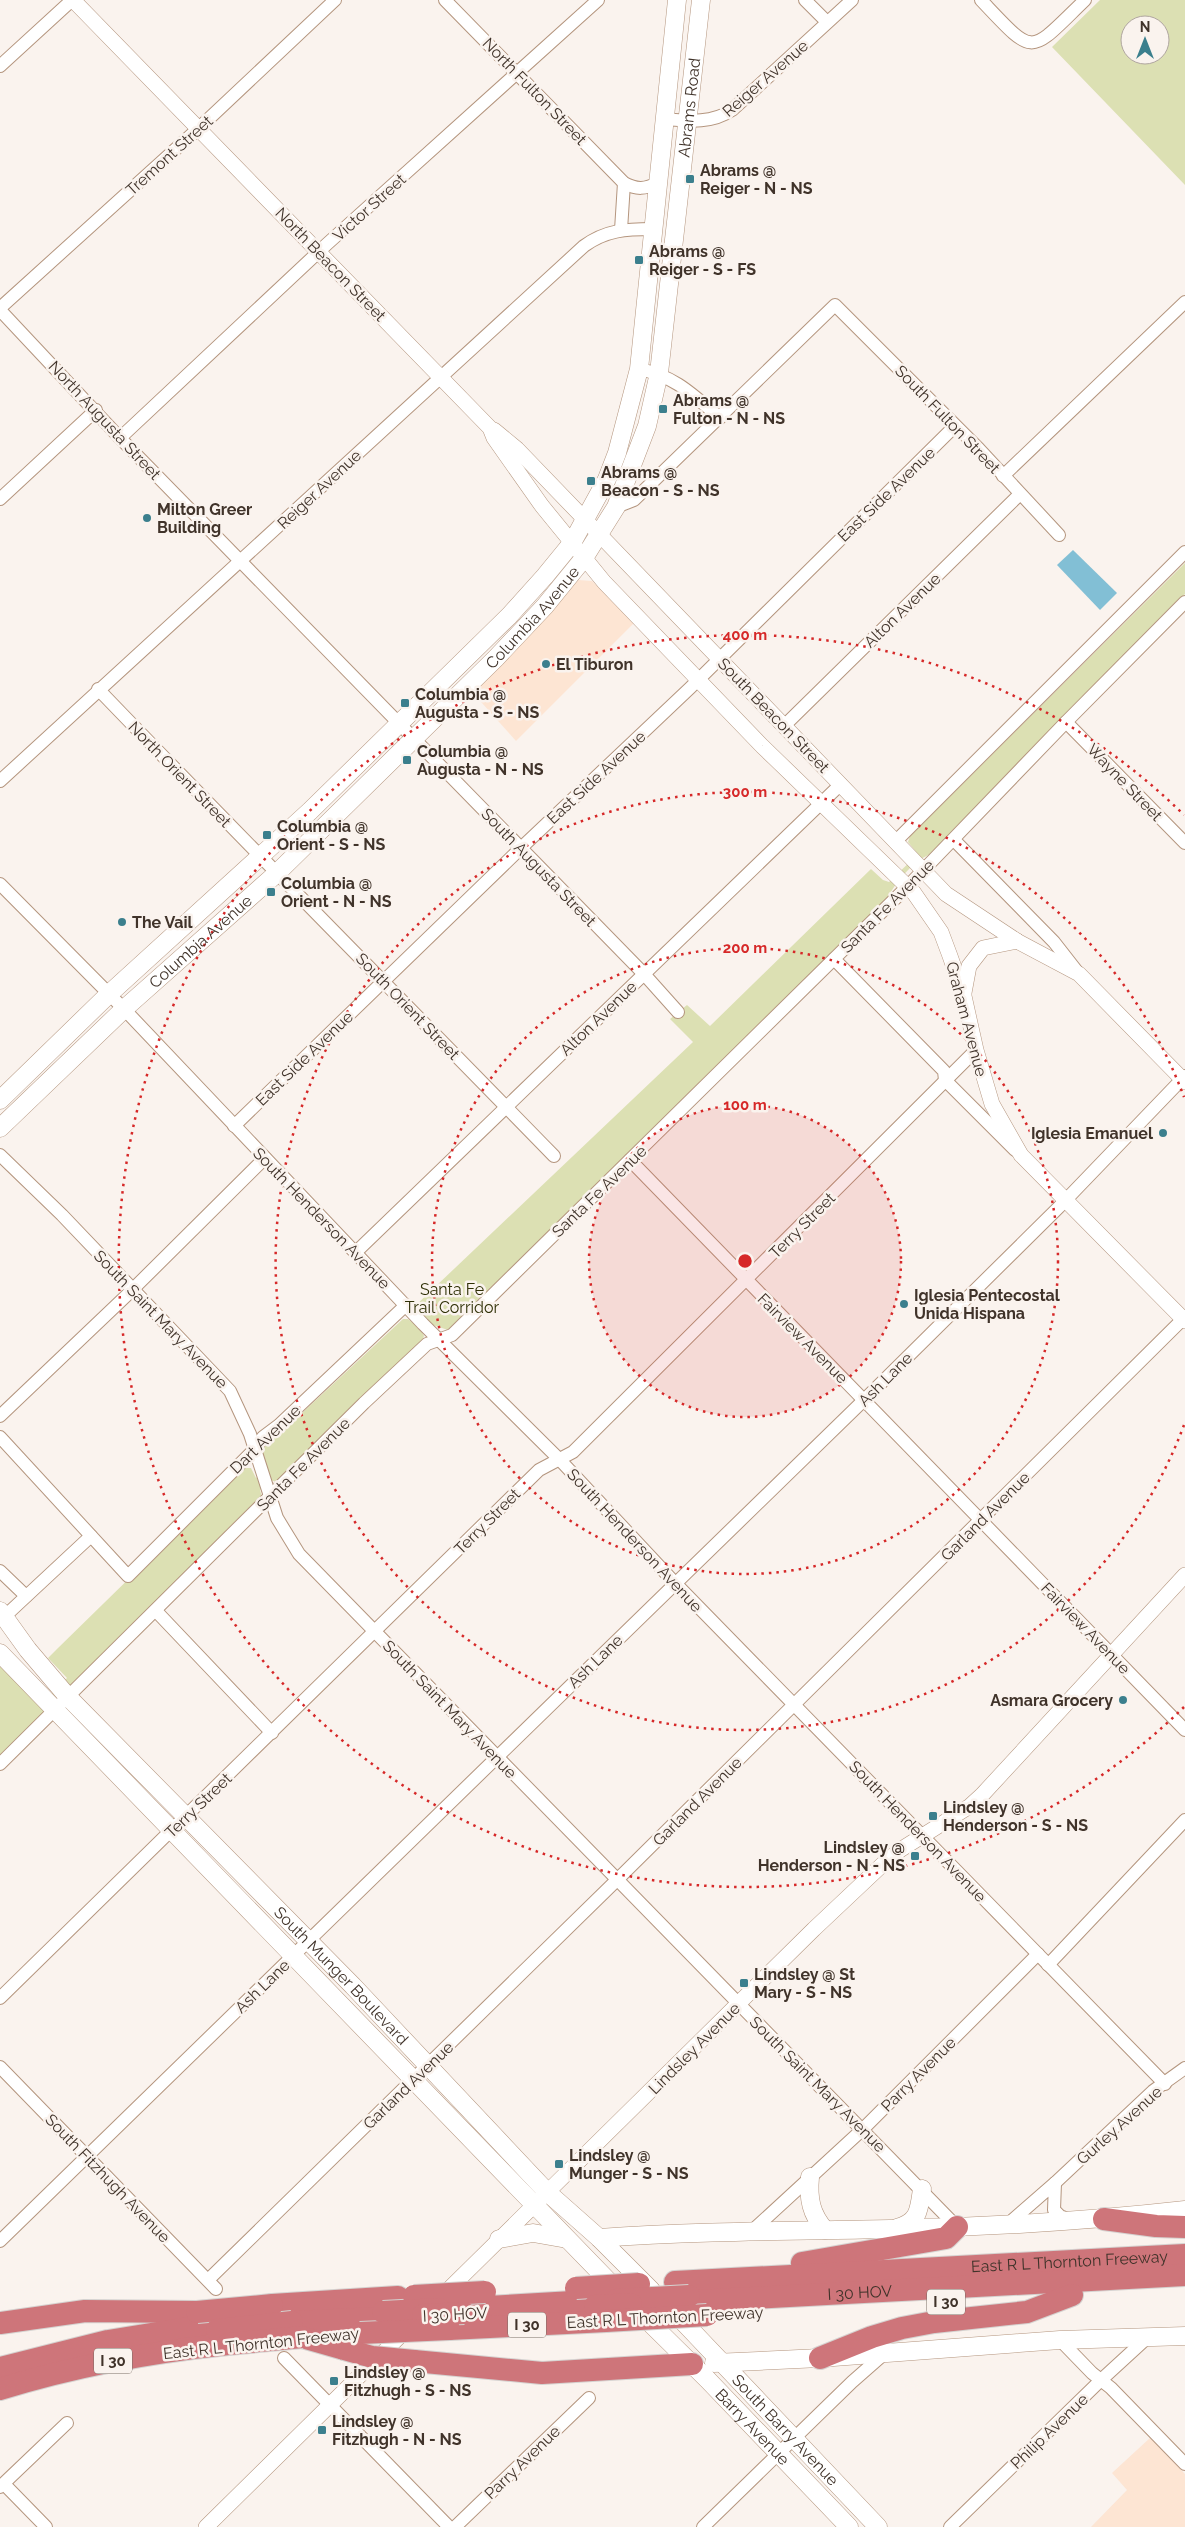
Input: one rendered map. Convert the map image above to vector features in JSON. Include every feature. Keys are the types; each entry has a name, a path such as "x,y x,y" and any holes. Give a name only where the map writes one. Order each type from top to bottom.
{"highway":[{"path":"1104,2219 1156,2226 1185,2227"},
{"path":"725,2279 849,2254 946,2238 958,2227"},
{"name":"East R L Thornton Freeway","path":"0,2353 80,2333 213,2327 288,2320 592,2304 692,2305 725,2279 1185,2255"},
{"name":"I 30 HOV","path":"692,2305 1185,2270"},
{"name":"I 30 HOV","path":"692,2305 1185,2275"},
{"name":"East R L Thornton Freeway","path":"0,2389 118,2360 213,2327 288,2320 592,2304 692,2305 1072,2295 1185,2289"},
{"path":"820,2358 902,2328 944,2321 1027,2312 1072,2295"},
{"path":"0,2323 86,2311 213,2327"},
{"path":"288,2320 344,2349 372,2357 542,2373 692,2364"},
{"path":"0,2368 108,2341 213,2327"},
{"path":"0,2374 130,2342 213,2327"}],"main road":[{"name":"Abrams Road","path":"572,543 607,479 617,453 639,369 677,0"},
{"name":"Abrams Road","path":"584,558 616,507 647,426 659,372 701,0"},
{"path":"653,229 676,219"},
{"name":"Columbia Avenue","path":"0,1100 109,994 261,859 532,592 572,543"},
{"name":"Columbia Avenue","path":"0,1128 124,1009 276,874 520,633 584,558"},
{"name":"South Munger Boulevard","path":"2,1614 62,1703 172,1831 294,1954 534,2205 654,2327"},
{"name":"South Munger Boulevard","path":"0,1653 62,1703 186,1817 308,1940 547,2192 599,2238 692,2305"},
{"path":"810,2177 810,2205 818,2222 825,2230"},
{"path":"891,2229 908,2225 915,2218 922,2189"},
{"path":"599,2238 692,2232 958,2227 1104,2219 1185,2210"},
{"path":"499,2240 533,2232 567,2239"},
{"name":"South Barry Avenue","path":"692,2305 722,2362 793,2440 878,2527"},
{"name":"Barry Avenue","path":"654,2327 849,2527"},
{"path":"692,2364 885,2354 1060,2340 1185,2336"}],"street":[{"path":"0,66 72,0"},
{"name":"North Beacon Street","path":"72,0 490,428 507,458 572,543"},
{"name":"Tremont Street","path":"0,309 199,128 335,0"},
{"name":"North Fulton Street","path":"445,0 624,183"},
{"name":"Victor Street","path":"120,438 319,251 598,0"},
{"path":"805,0 827,22"},
{"name":"Reiger Avenue","path":"664,119 710,121 722,117 852,0"},
{"path":"981,0 1020,40 1030,44 1038,43 1046,38 1085,0"},
{"path":"622,230 624,183 638,189 650,187 658,182"},
{"name":"Reiger Avenue","path":"0,781 98,689 241,561 584,246 598,236 622,230 653,229"},
{"path":"1004,476 1185,302"},
{"name":"South Fulton Street","path":"720,418 835,305 1004,476 1019,495 1059,535"},
{"name":"North Augusta Street","path":"0,309 120,438 399,724"},
{"path":"616,507 634,500 720,418 683,386 659,372 639,369"},
{"path":"0,499 96,410"},
{"name":"East Side Avenue","path":"234,1126 520,848 697,680 955,426"},
{"name":"South Beacon Street","path":"490,428 500,434 516,449 585,522 785,725 946,894 1017,941 1079,974"},
{"name":"Alton Avenue","path":"785,725 1019,495"},
{"name":"South Beacon Street","path":"572,543 697,680 908,886"},
{"path":"896,842 1185,552"},
{"name":"Santa Fe Avenue","path":"0,1764 427,1344 452,1335 924,871 1066,722 1185,602"},
{"name":"North Orient Street","path":"98,689 261,859"},
{"name":"Wayne Street","path":"1066,722 1185,843"},
{"name":"South Augusta Street","path":"399,724 644,974 678,1012"},
{"name":"Alton Avenue","path":"356,1252 841,784"},
{"name":"South Beacon Street","path":"954,840 1054,942 1079,974 1184,1079"},
{"name":"South Orient Street","path":"261,859 384,981 554,1156"},
{"name":"South Henderson Avenue","path":"0,884 124,1009 438,1339 560,1460 675,1583 1165,2084"},
{"name":"Graham Avenue","path":"908,886 941,932 964,996 976,1050 992,1104 1021,1155"},
{"path":"964,996 969,966 975,956 983,948 996,943 1017,941"},
{"name":"Graham Avenue","path":"834,959 944,1071 945,1080 1066,1199 1184,1320"},
{"name":"Terry Street","path":"0,1998 538,1470 573,1452 976,1050"},
{"name":"Ash Lane","path":"0,2241 864,1400 1184,1079"},
{"name":"South Saint Mary Avenue","path":"0,1155 133,1289 230,1391 241,1411 269,1498 288,1538 299,1554 958,2227"},
{"path":"0,1416 133,1289 265,1158"},
{"name":"Fairview Avenue","path":"630,1160 746,1281 982,1519 1185,1730"},
{"name":"Dart Avenue","path":"91,1536 128,1576 254,1450 263,1436 279,1425 406,1305"},
{"name":"Garland Avenue","path":"212,2285 428,2065 1184,1320"},
{"path":"0,1437 91,1536 26,1596 2,1614"},
{"path":"0,1571 26,1596"},
{"name":"Lindsley Avenue","path":"206,2527 883,1864 970,1806 982,1795 1185,1575"},
{"path":"156,1611 272,1733"},
{"path":"1048,1965 1185,1820"},
{"name":"Parry Avenue","path":"752,2231 863,2130 1038,1954"},
{"name":"South Fitzhugh Avenue","path":"0,2067 88,2155 212,2285"},
{"name":"Gurley Avenue","path":"1008,2224 1055,2183 1153,2091 1185,2068"},
{"path":"1055,2183 1054,2210 1060,2216 1070,2220"},
{"name":"Philip Avenue","path":"950,2527 1149,2336"},
{"path":"1060,2340 1185,2464"},
{"path":"703,2527 885,2354"},
{"path":"284,2358 449,2527"},
{"name":"Parry Avenue","path":"455,2527 589,2398"},
{"path":"46,2527 2,2485 66,2423"}],"shaded area":[{"path":"578,580 592,581 635,622 516,741 473,693"},
{"path":"1150,2438 1185,2474 1185,2527 1091,2527 1127,2490 1112,2473"}],"green space":[{"path":"1100,0 1185,0 1185,185 1052,47"},
{"name":"Santa Fe Trail Corridor","path":"1185,563 1185,594 933,853 913,865 888,897 448,1330 430,1324 422,1332 424,1336 422,1341 277,1482 270,1480 260,1490 262,1497 0,1756 0,1665 39,1705 67,1678 48,1658 242,1468 251,1468 256,1478 265,1469 260,1452 262,1444 288,1426 403,1319 408,1319 414,1324 422,1315 415,1306 693,1042 670,1019 687,1005 710,1026 871,869 883,880 889,882 918,854 908,842 910,836"}],"water":[{"path":"1073,550 1117,593 1100,610 1057,565"}],"place":[{"name":"Abrams @ Reiger - N - NS","path":"690,179"},
{"name":"Abrams @ Reiger - S - FS","path":"639,260"},
{"name":"Abrams @ Fulton - N - NS","path":"663,409"},
{"name":"Abrams @ Beacon - S - NS","path":"591,481"},
{"name":"Milton Greer Building","path":"147,518"},
{"name":"El Tiburon","path":"546,664"},
{"name":"Columbia @ Augusta - S - NS","path":"405,703"},
{"name":"Columbia @ Augusta - N - NS","path":"407,760"},
{"name":"Columbia @ Orient - S - NS","path":"267,835"},
{"name":"Columbia @ Orient - N - NS","path":"271,892"},
{"name":"The Vail","path":"122,922"},
{"name":"Iglesia Emanuel","path":"1163,1133"},
{"name":"Iglesia Pentecostal Unida Hispana","path":"904,1304"},
{"name":"Asmara Grocery","path":"1123,1700"},
{"name":"Lindsley @ Henderson - S - NS","path":"933,1816"},
{"name":"Lindsley @ Henderson - N - NS","path":"915,1856"},
{"name":"Lindsley @ St Mary - S - NS","path":"744,1983"},
{"name":"Lindsley @ Munger - S - NS","path":"559,2164"},
{"name":"Lindsley @ Fitzhugh - S - NS","path":"334,2381"},
{"name":"Lindsley @ Fitzhugh - N - NS","path":"322,2430"}]}
